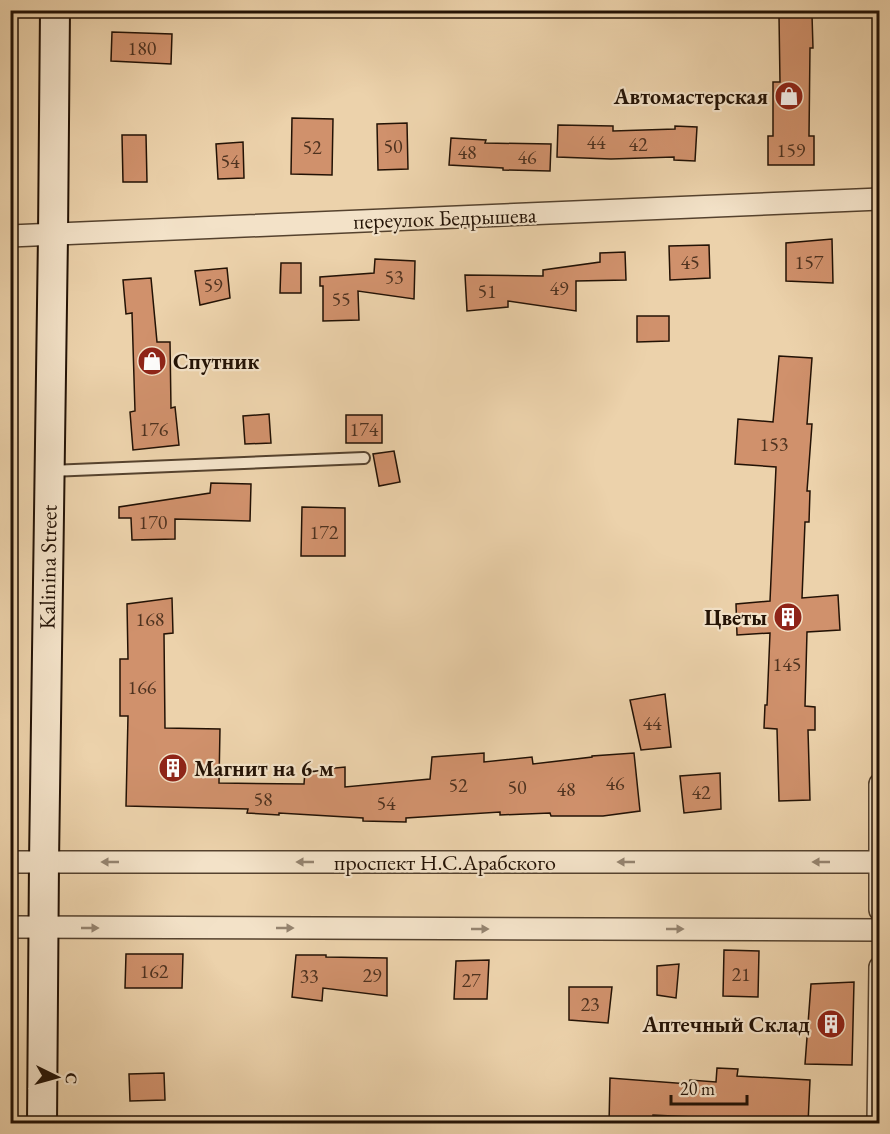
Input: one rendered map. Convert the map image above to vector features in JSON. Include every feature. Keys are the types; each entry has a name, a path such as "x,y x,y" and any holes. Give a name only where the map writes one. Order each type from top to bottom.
{"main road":[{"name":"Kalinina Street","path":"42,1124 55,10"}],"street":[{"name":"переулок Бедрышева","path":"10,236 879,200"},
{"path":"879,784 879,909"},
{"name":"проспект Н.С.Арабского","path":"10,862 879,862"},
{"path":"10,927 879,930"},
{"path":"878,1124 879,967"}],"lane":[{"path":"50,471 364,458"}],"building":[{"path":"812,15 813,48 810,48 809,136 814,136 814,165 768,165 768,136 773,136 773,82 780,82 779,16"},
{"path":"112,32 172,34 171,64 111,61"},
{"path":"292,118 333,119 332,175 291,174"},
{"path":"407,123 408,169 378,170 377,124"},
{"path":"558,125 613,126 613,131 675,129 675,126 697,127 695,161 674,160 674,157 611,159 557,157"},
{"path":"122,135 146,135 147,182 123,182"},
{"path":"451,138 486,140 485,143 551,144 550,171 449,165"},
{"path":"243,142 244,178 218,179 216,144"},
{"path":"832,239 833,283 786,281 786,243"},
{"path":"709,245 710,278 670,280 669,246"},
{"path":"625,252 626,280 576,281 576,311 508,301 508,307 467,311 465,275 543,276 543,270 600,262 600,253"},
{"path":"375,259 415,261 414,299 358,291 359,320 323,321 323,286 320,286 320,277 374,273"},
{"path":"281,263 301,263 301,293 280,293"},
{"path":"227,268 230,298 200,305 195,271"},
{"path":"151,278 157,342 170,342 171,408 175,407 179,445 133,450 130,412 135,411 132,313 126,314 123,280"},
{"path":"637,316 669,316 669,341 637,342"},
{"path":"779,356 812,358 807,424 812,424 807,491 810,491 809,522 805,522 802,598 838,595 840,630 807,632 805,706 815,707 815,730 808,730 810,800 779,801 777,729 764,728 770,633 737,635 736,604 770,601 776,467 735,464 738,419 773,422"},
{"path":"269,414 271,443 245,444 243,416"},
{"path":"346,415 382,415 382,443 346,443"},
{"path":"394,451 400,482 379,486 373,454"},
{"path":"211,483 251,484 250,521 175,519 175,539 132,540 131,518 119,518 119,507 210,493"},
{"path":"302,507 345,508 345,556 301,556"},
{"path":"172,598 173,633 164,634 165,728 220,729 219,783 304,784 305,771 345,767 345,787 430,779 432,757 484,753 484,762 532,757 533,764 634,753 640,811 603,816 551,816 550,813 500,815 500,812 406,818 406,822 363,821 363,818 279,813 279,815 247,813 248,809 126,806 128,716 120,716 120,659 128,659 127,604"},
{"path":"665,694 671,747 641,750 630,700"},
{"path":"720,773 721,809 684,813 680,776"},
{"path":"724,950 759,951 758,997 723,996"},
{"path":"126,954 183,954 182,988 125,988"},
{"path":"296,955 387,958 387,996 323,988 322,1001 292,997"},
{"path":"489,960 487,999 454,999 456,961"},
{"path":"679,964 676,998 657,995 657,966"},
{"name":"Аптечный Склад","path":"854,982 852,1065 805,1064 811,984"},
{"path":"569,987 612,987 608,1023 569,1020"},
{"path":"717,1068 738,1069 737,1076 810,1080 808,1124 755,1124 755,1120 653,1115 652,1124 609,1124 610,1078 689,1084 690,1080 716,1082"},
{"path":"164,1073 165,1100 130,1101 129,1074"}],"place":[{"name":"Автомастерская","path":"789,96"},
{"name":"Спутник","path":"152,361"},
{"name":"Цветы","path":"788,617"},
{"name":"Магнит на 6-м","path":"173,768"},
{"name":"Аптечный Склад","path":"831,1024"}]}
